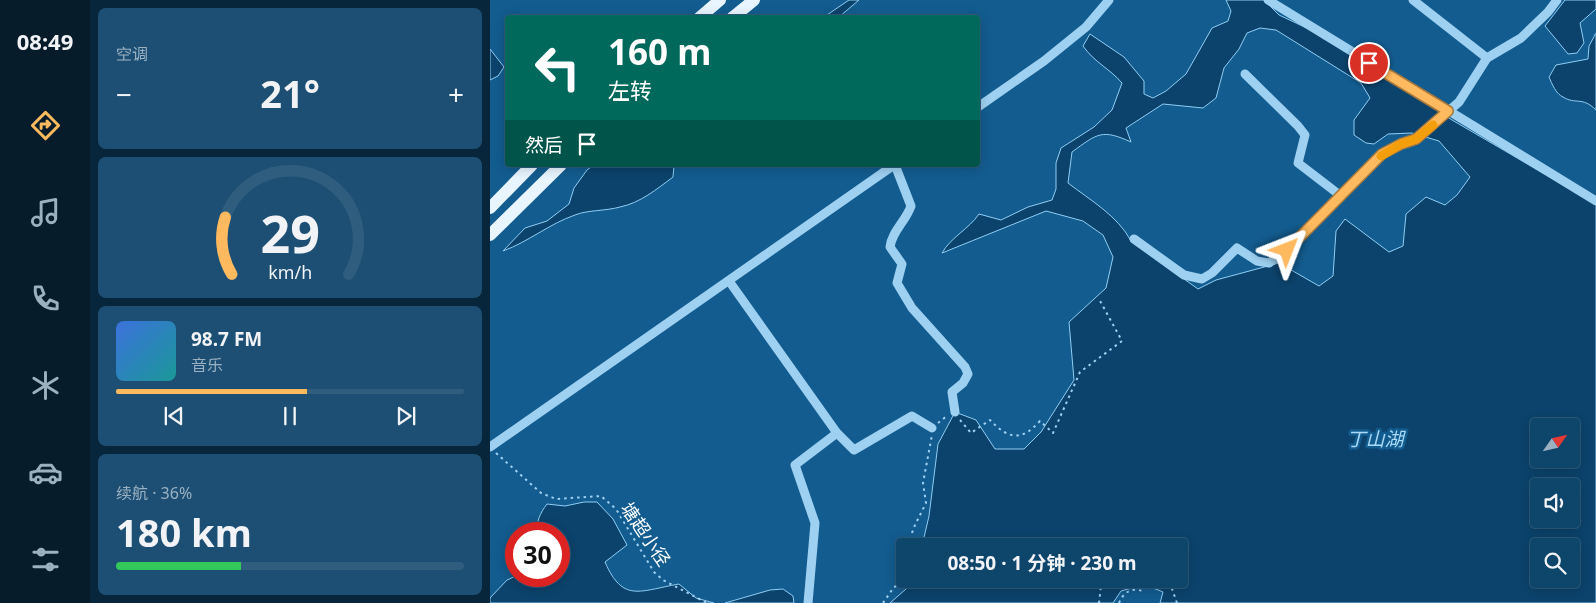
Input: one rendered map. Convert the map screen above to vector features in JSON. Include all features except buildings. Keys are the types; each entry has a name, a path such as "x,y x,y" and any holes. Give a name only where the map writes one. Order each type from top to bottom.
{"main road":[{"path":"702,15 720,0"},
{"path":"736,15 754,0"},
{"path":"490,208 530,167"},
{"path":"490,235 559,167"}],"street":[{"path":"980,106 1044,61 1086,27 1109,0"},
{"path":"1268,0 1596,201"},
{"path":"1413,0 1487,58"},
{"path":"1134,239 1184,275 1202,279 1212,273 1237,248 1257,261 1269,262 1287,250 1382,154 1416,139 1459,102 1487,58 1521,38 1548,12 1557,0"},
{"path":"1245,74 1305,135 1298,163 1341,196"},
{"path":"490,447 892,167"},
{"path":"896,167 912,206 891,238 890,247 902,264 897,283 912,308 966,367 968,374 963,383 952,392 955,414"},
{"path":"729,280 837,432 854,450 912,416 932,428"},
{"path":"808,603 815,523 795,465 837,432"}],"path":[{"path":"912,538 915,525 926,502 923,483 932,428 955,414 971,433 990,420 1000,431 1010,436 1021,436 1031,432 1040,421 1053,433 1080,372 1122,340 1099,300"},
{"name":"塘超小径","path":"490,447 541,493 556,499 601,496 616,509 654,572 663,580 707,603"},
{"path":"883,603 896,586"},
{"path":"1099,603 1101,588"},
{"path":"1172,588 1177,603"},
{"path":"1119,603 1122,596 1129,590 1137,589 1142,591"}],"water":[{"path":"849,0 859,0 841,15 827,15"},
{"name":"丁山湖","path":"1226,0 1264,0 1279,15 1315,32 1452,120 1596,204 1596,603 1160,603 1163,592 1152,588 1188,588 1188,538 924,538 929,516 938,444 955,412 976,420 995,449 1024,449 1041,432 1074,380 1069,322 1106,288 1113,257 1103,235 1083,221 1046,211 942,253 950,242 979,214 1001,220 1028,207 1052,200 1056,189 1056,163 1061,148 1094,127 1112,110 1122,83 1092,57 1083,46 1090,34 1124,57 1144,81 1144,94 1153,98 1166,91 1186,74 1212,28 1228,21 1231,11","holes":["1260,28 1276,30 1361,83 1370,98 1354,120 1354,135 1366,143 1374,144 1388,134 1412,133 1439,141 1470,177 1457,195 1445,205 1426,197 1406,214 1403,246 1389,252 1345,219 1336,231 1333,276 1319,286 1279,263 1216,280 1198,289 1131,241 1111,216 1068,183 1072,152 1100,135 1113,135 1131,142 1126,128 1163,104 1203,108 1216,98 1224,68 1239,49 1247,33"]},
{"path":"1565,0 1596,0 1596,9 1580,23 1584,43 1577,53 1568,54 1545,26"},
{"path":"1596,33 1596,110 1587,103 1568,99 1558,94 1549,77 1556,65 1588,59 1589,46"},
{"path":"490,49 504,67 498,76 490,80"},
{"path":"591,167 674,167 673,177 641,199 620,207 575,215 503,251 525,228 547,221 569,204 574,188"},
{"path":"584,502 597,502 613,519 627,545 605,562 619,584 626,589 643,591 679,584 696,598 714,603 490,603 490,598 505,582 505,587 570,587 570,522 538,522 547,504 565,506"},
{"name":"丁山湖","path":"907,588 1132,588 1121,591 1113,603 890,603"},
{"path":"783,589 793,596 794,603 725,603 770,590"}],"slow traffic":[{"path":"1381,156 1401,144 1416,139 1433,125"}],"route":[{"path":"1287,250 1382,154 1416,139 1448,111 1369,63"}]}
